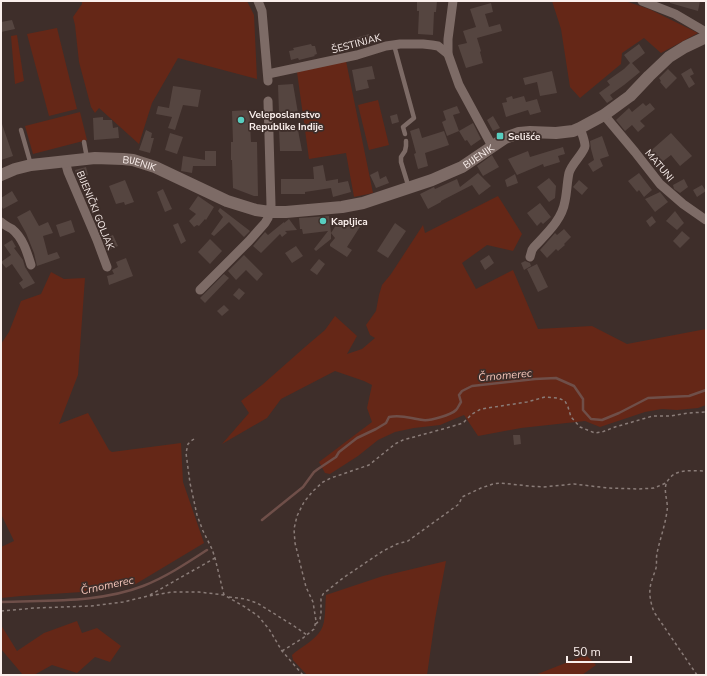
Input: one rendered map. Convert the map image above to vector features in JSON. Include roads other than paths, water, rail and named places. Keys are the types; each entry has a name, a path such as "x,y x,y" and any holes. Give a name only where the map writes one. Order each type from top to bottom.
{"main road":[{"name":"BIJENIK","path":"1,175 15,169 32,165 87,158 133,160 155,167 227,201 256,210 286,212 342,207 363,203 409,188 462,167 492,146 519,133 556,133 573,131 580,128 604,115 630,96 669,57 706,37"}],"street":[{"name":"ŠESTINJAK","path":"258,1 262,11 268,78 400,44 423,44 438,46 448,54"},
{"path":"453,1 448,39 448,54 459,85 492,146"},
{"path":"642,1 675,14 706,32"},
{"path":"200,290 249,241 263,226 268,218 271,205 268,101"},
{"name":"MATUNI","path":"604,115 660,184 683,204 706,220"},
{"path":"530,257 534,247 556,223 561,213 565,202 569,174 573,164 585,148 580,128"},
{"name":"BIJENIČKI GOLJAK","path":"65,161 68,172 107,267"},
{"path":"2,224 12,229 19,237 31,265"}],"lane":[{"path":"394,45 414,118 403,127 405,134"},
{"path":"21,130 32,165"},
{"path":"406,141 405,150 401,157 409,188"},
{"path":"84,142 87,158"}],"waterway":[{"name":"Črnomerec","path":"262,520 303,487 314,472 336,457 339,452 357,438 386,423 389,417 403,416 426,420 445,416 456,410 461,402 459,395 462,391 472,386 556,378 574,386 583,399 583,410 591,419 602,420 648,398 689,396 706,390"},
{"name":"Črnomerec","path":"1,602 73,600 126,591 143,586 176,570 207,550"}],"place":[{"name":"Veleposlanstvo Republike Indije","path":"241,120"},
{"name":"Selišće","path":"500,136"},
{"name":"Kapljica","path":"323,221"}]}
